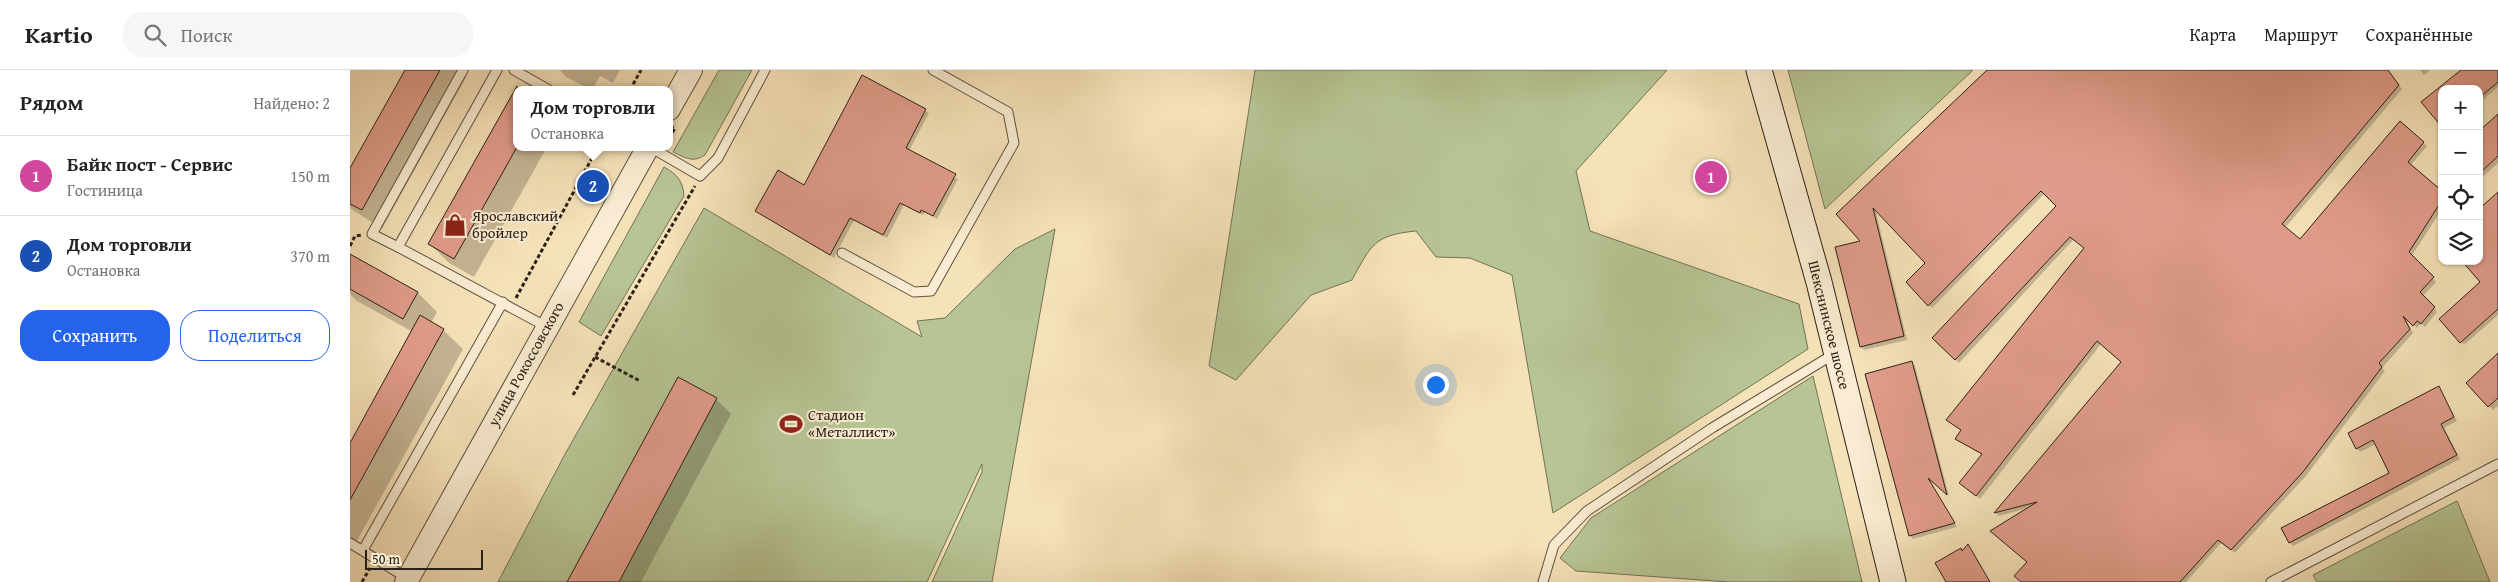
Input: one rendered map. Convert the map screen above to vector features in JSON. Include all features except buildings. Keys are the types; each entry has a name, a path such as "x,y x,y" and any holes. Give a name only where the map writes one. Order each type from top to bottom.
{"main road":[{"name":"Шекснинское шоссе","path":"1759,70 1819,282 1892,582"}],"street":[{"path":"673,102 691,70"},
{"name":"улица Рокоссовского","path":"407,580 547,326 647,151"}],"lane":[{"path":"463,70 372,234 547,326"},
{"path":"398,247 496,70"},
{"path":"514,70 542,86"},
{"path":"656,151 700,176 718,158 765,70"},
{"path":"842,253 914,292 931,290 1014,144 1008,112 933,70"},
{"path":"362,550 507,304"},
{"path":"1543,582 1554,545 1587,511 1712,428 1836,352"},
{"path":"2270,582 2498,464"},
{"path":"350,543 407,580"}],"path":[{"path":"632,86 641,70"},
{"path":"507,304 596,151"},
{"path":"574,395 700,176"},
{"path":"595,357 640,381"}],"green space":[{"path":"719,70 752,70 705,155 693,159 673,152"},
{"path":"1255,70 1667,70 1576,171 1590,231 1799,304 1808,349 1553,513 1512,275 1470,258 1436,257 1416,231 1391,235 1382,239 1375,244 1364,258 1352,280 1311,295 1236,380 1209,366"},
{"path":"1788,70 1973,70 1825,209"},
{"path":"664,167 678,178 684,196 601,336 579,322"},
{"name":"Стадион «Металлист»","path":"704,208 922,337 917,321 945,318 1015,249 1055,229 992,582 932,582 982,472 982,464 927,582 498,582 564,456"},
{"path":"1813,376 1862,582 1729,582 1576,571 1560,558 1591,518"},
{"path":"2457,501 2490,582 2317,582 2313,575"}],"place":[{"name":"Байк пост - Сервис","path":"1711,177"},
{"name":"Дом торговли","path":"593,186"},
{"name":"Ярославский бройлер","path":"455,225"},
{"name":"Стадион «Металлист»","path":"791,424"}]}
